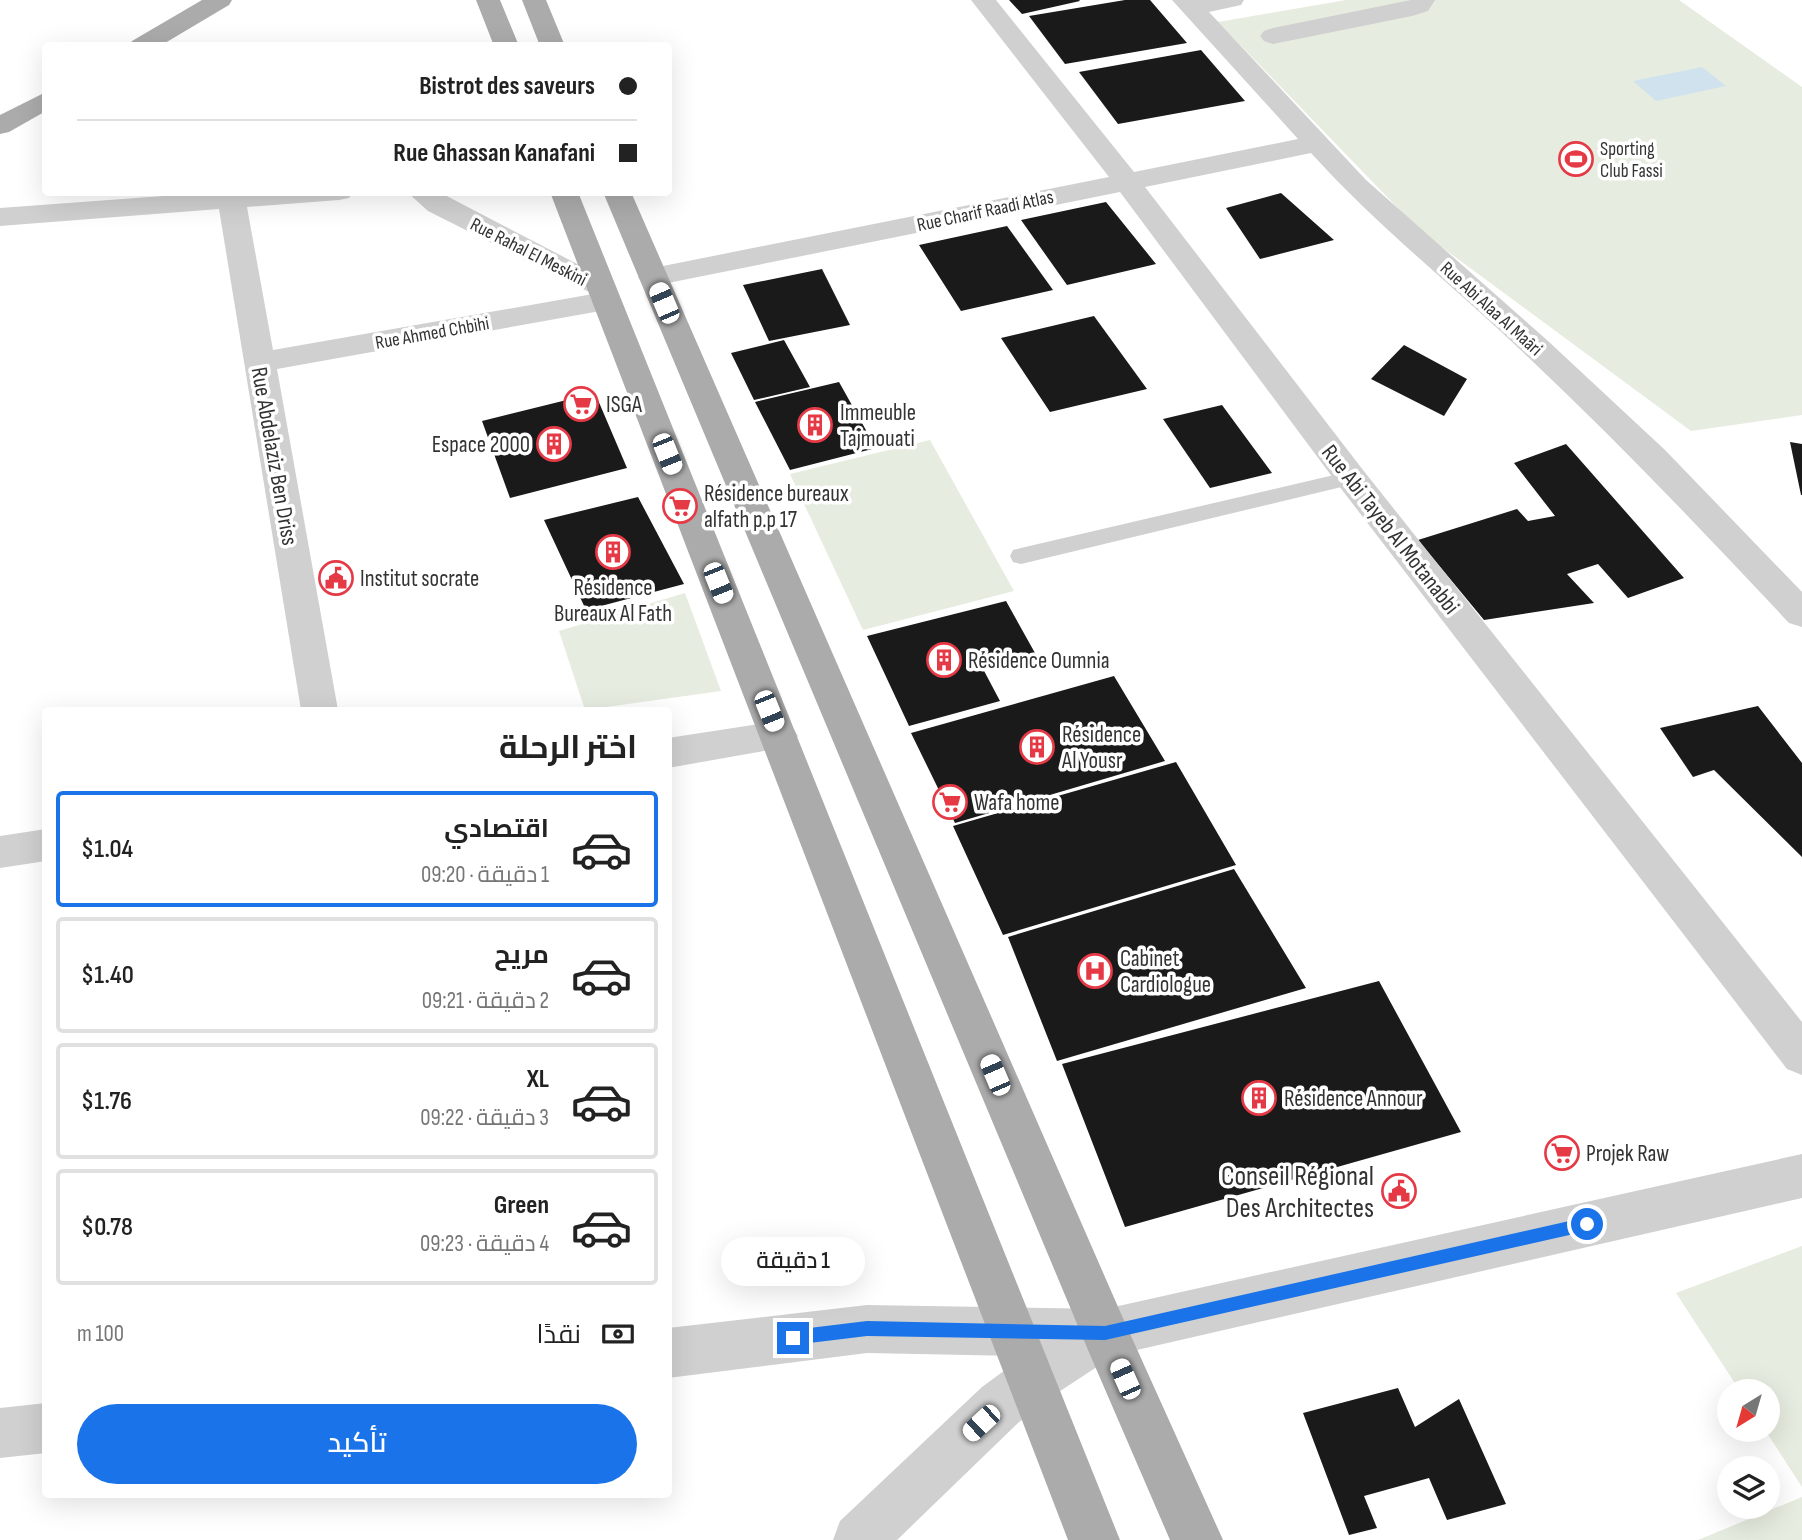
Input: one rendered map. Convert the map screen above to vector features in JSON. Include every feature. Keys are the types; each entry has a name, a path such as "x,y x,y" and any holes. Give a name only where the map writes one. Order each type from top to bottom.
{"main road":[{"path":"148,42 220,0"},
{"path":"488,0 505,42"},
{"path":"534,0 552,42"},
{"path":"0,127 42,102"},
{"path":"566,196 1094,1540"},
{"path":"619,196 1105,1333 1197,1540"}],"street":[{"name":"Rue Abi Tayeb Al Motanabbi","path":"983,0 1126,181 1351,478 1802,1055"},
{"path":"1187,4 1232,0"},
{"path":"1273,36 1412,9 1419,6 1423,0"},
{"name":"Rue Abi Alaa Al Maâri","path":"1187,4 1356,186 1537,348 1653,458 1802,614"},
{"name":"Rue Charif Raadi Atlas","path":"653,277 1316,144"},
{"path":"0,217 291,196"},
{"name":"Rue Rahal El Meskini","path":"426,196 438,205 603,294"},
{"name":"Rue Abdelaziz Ben Driss","path":"232,201 319,707"},
{"name":"Rue Ahmed Chbihi","path":"258,363 603,294"},
{"path":"672,752 779,736"},
{"path":"0,852 42,846"},
{"path":"672,1353 867,1329 1010,1329 1105,1333 1802,1176"},
{"path":"859,1540 925,1474 1030,1381 1105,1333"},
{"path":"0,1433 42,1428"}],"lane":[{"path":"1021,555 1351,478"}],"shaded area":[{"name":"Sporting Club Fassi","path":"1346,0 1679,0 1802,87 1802,415 1691,431 1420,231 1218,22"},
{"path":"930,440 1014,591 863,630 790,474"},
{"path":"685,593 721,691 606,707 584,707 559,631"},
{"path":"1802,1246 1802,1487 1773,1442 1780,1442 1780,1379 1732,1379 1676,1293"},
{"path":"1802,1497 1802,1540 1698,1540 1749,1519 1780,1519 1780,1506"}],"water":[{"path":"1702,67 1726,86 1656,101 1633,81"}],"building":[{"path":"1009,0 1079,0 1080,1 1022,14"},
{"path":"1125,0 1150,0 1187,43 1065,64 1029,16"},
{"path":"1201,50 1245,101 1118,124 1079,72"},
{"path":"1281,193 1334,240 1260,259 1226,208"},
{"path":"1106,202 1156,264 1067,285 1021,220"},
{"path":"1007,226 1053,290 961,311 919,245"},
{"path":"822,269 850,325 769,341 743,285"},
{"path":"1094,316 1147,389 1050,412 1001,338"},
{"name":"Immeuble Tajmouati","path":"784,340 810,387 754,400 731,353"},
{"path":"1404,345 1467,379 1444,416 1371,379"},
{"name":"Immeuble Tajmouati","path":"839,382 876,448 790,470 755,402"},
{"name":"Espace 2000","path":"595,393 627,468 510,498 482,421"},
{"path":"1222,405 1272,473 1210,488 1163,419"},
{"path":"1790,442 1802,444 1802,495 1801,495"},
{"path":"1566,444 1684,578 1628,598 1598,564 1567,574 1594,603 1484,620 1418,540 1517,509 1528,521 1555,516 1514,463"},
{"name":"Résidence Bureaux Al Fath","path":"638,497 684,584 586,610 544,520"},
{"name":"Résidence Oumnia","path":"1006,601 1035,653 982,667 1000,701 909,726 867,636"},
{"name":"Résidence Al Yousr","path":"1114,676 1165,761 955,823 911,733"},
{"path":"1758,706 1802,763 1802,857 1714,770 1693,777 1660,728"},
{"path":"1176,762 1236,865 1003,935 953,826"},
{"path":"1234,869 1306,988 1057,1061 1008,937"},
{"name":"Résidence Annour","path":"1379,981 1461,1132 1125,1227 1062,1064"},
{"path":"1398,1388 1415,1427 1459,1399 1506,1504 1447,1520 1429,1478 1364,1496 1377,1528 1349,1535 1303,1413"}],"place":[{"name":"Sporting Club Fassi","path":"1576,159"},
{"name":"ISGA","path":"581,404"},
{"name":"Immeuble Tajmouati","path":"815,425"},
{"name":"Espace 2000","path":"554,444"},
{"name":"Résidence bureaux alfath p.p 17","path":"680,506"},
{"name":"Résidence Bureaux Al Fath","path":"613,552"},
{"name":"Institut socrate","path":"336,578"},
{"name":"Résidence Oumnia","path":"944,660"},
{"name":"Résidence Al Yousr","path":"1037,747"},
{"name":"Wafa home","path":"950,802"},
{"name":"Cabinet Cardiologue","path":"1095,971"},
{"name":"Résidence Annour","path":"1259,1098"},
{"name":"Projek Raw","path":"1562,1153"},
{"name":"Conseil Régional Des Architectes","path":"1399,1191"}],"route":[{"path":"793,1338 867,1329 1010,1329 1105,1333 1587,1224"}]}
